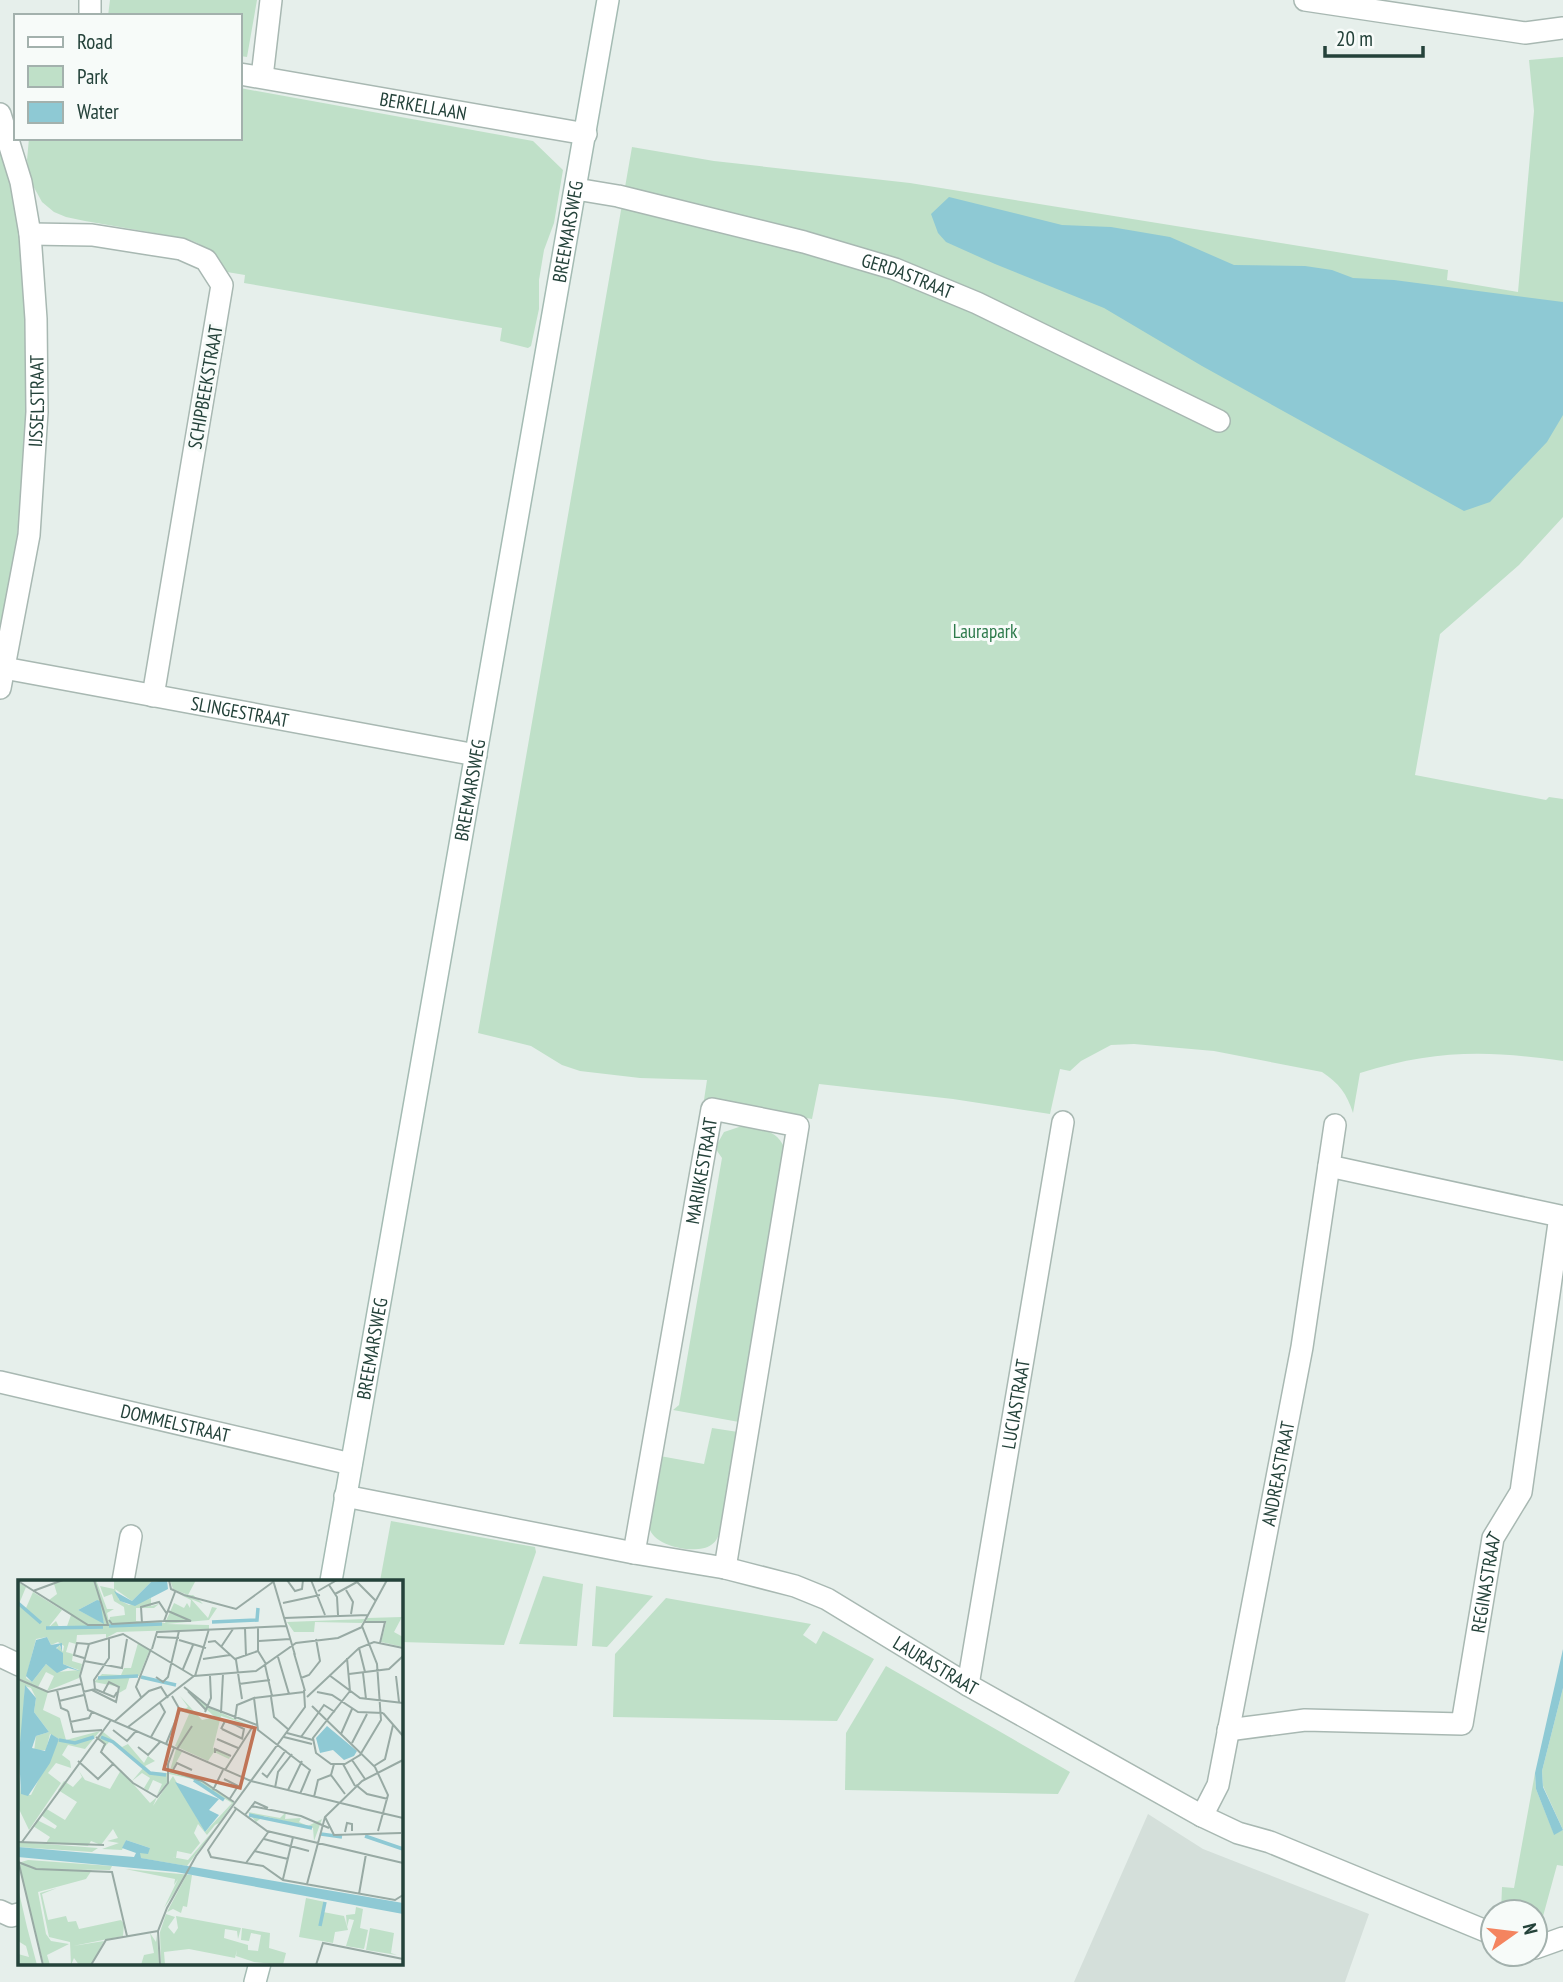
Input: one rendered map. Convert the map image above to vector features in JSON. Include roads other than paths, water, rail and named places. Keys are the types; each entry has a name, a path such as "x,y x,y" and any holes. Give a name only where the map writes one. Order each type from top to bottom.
{"street":[{"path":"262,77 271,0"},
{"name":"BREEMARSWEG","path":"331,1580 608,0"},
{"path":"1305,0 1525,33 1563,28"},
{"name":"BERKELLAAN","path":"242,74 586,134"},
{"name":"IJSSELSTRAAT","path":"0,114 21,182 30,234 36,319 37,412 29,535 2,678"},
{"name":"GERDASTRAAT","path":"576,189 618,196 804,242 895,270 977,303 1219,421"},
{"name":"SCHIPBEEKSTRAAT","path":"30,234 92,236 181,249 206,260 222,285 153,696"},
{"name":"SLINGESTRAAT","path":"2,678 153,696 476,755"},
{"name":"MARIJKESTRAAT","path":"634,1553 712,1109 798,1126 725,1568"},
{"name":"LUCIASTRAAT","path":"968,1685 1063,1122"},
{"name":"ANDREASTRAAT","path":"1202,1816 1218,1785 1302,1347 1335,1125"},
{"name":"REGINASTRAAT","path":"1228,1730 1305,1720 1462,1724 1493,1538 1521,1492 1561,1208 1329,1167"},
{"name":"DOMMELSTRAAT","path":"0,1382 351,1464"},
{"name":"LAURASTRAAT","path":"345,1496 634,1553 725,1568 794,1586 827,1600 968,1685 1202,1816 1238,1833 1270,1842 1479,1928"},
{"path":"123,1580 131,1536"},
{"path":"0,1656 18,1665"},
{"path":"0,1912 10,1916 18,1914"},
{"path":"255,1982 259,1965"}],"water":[{"path":"949,197 1062,225 1111,227 1170,237 1234,265 1305,266 1332,270 1353,278 1394,280 1563,302 1563,415 1547,442 1490,502 1464,511 1202,366 1104,308 946,242 938,233 931,214"},
{"path":"1563,1649 1563,1688 1542,1771 1543,1787 1563,1830 1554,1835 1536,1789 1535,1773"}],"park label":[{"name":"Laurapark","path":"985,631"}]}
